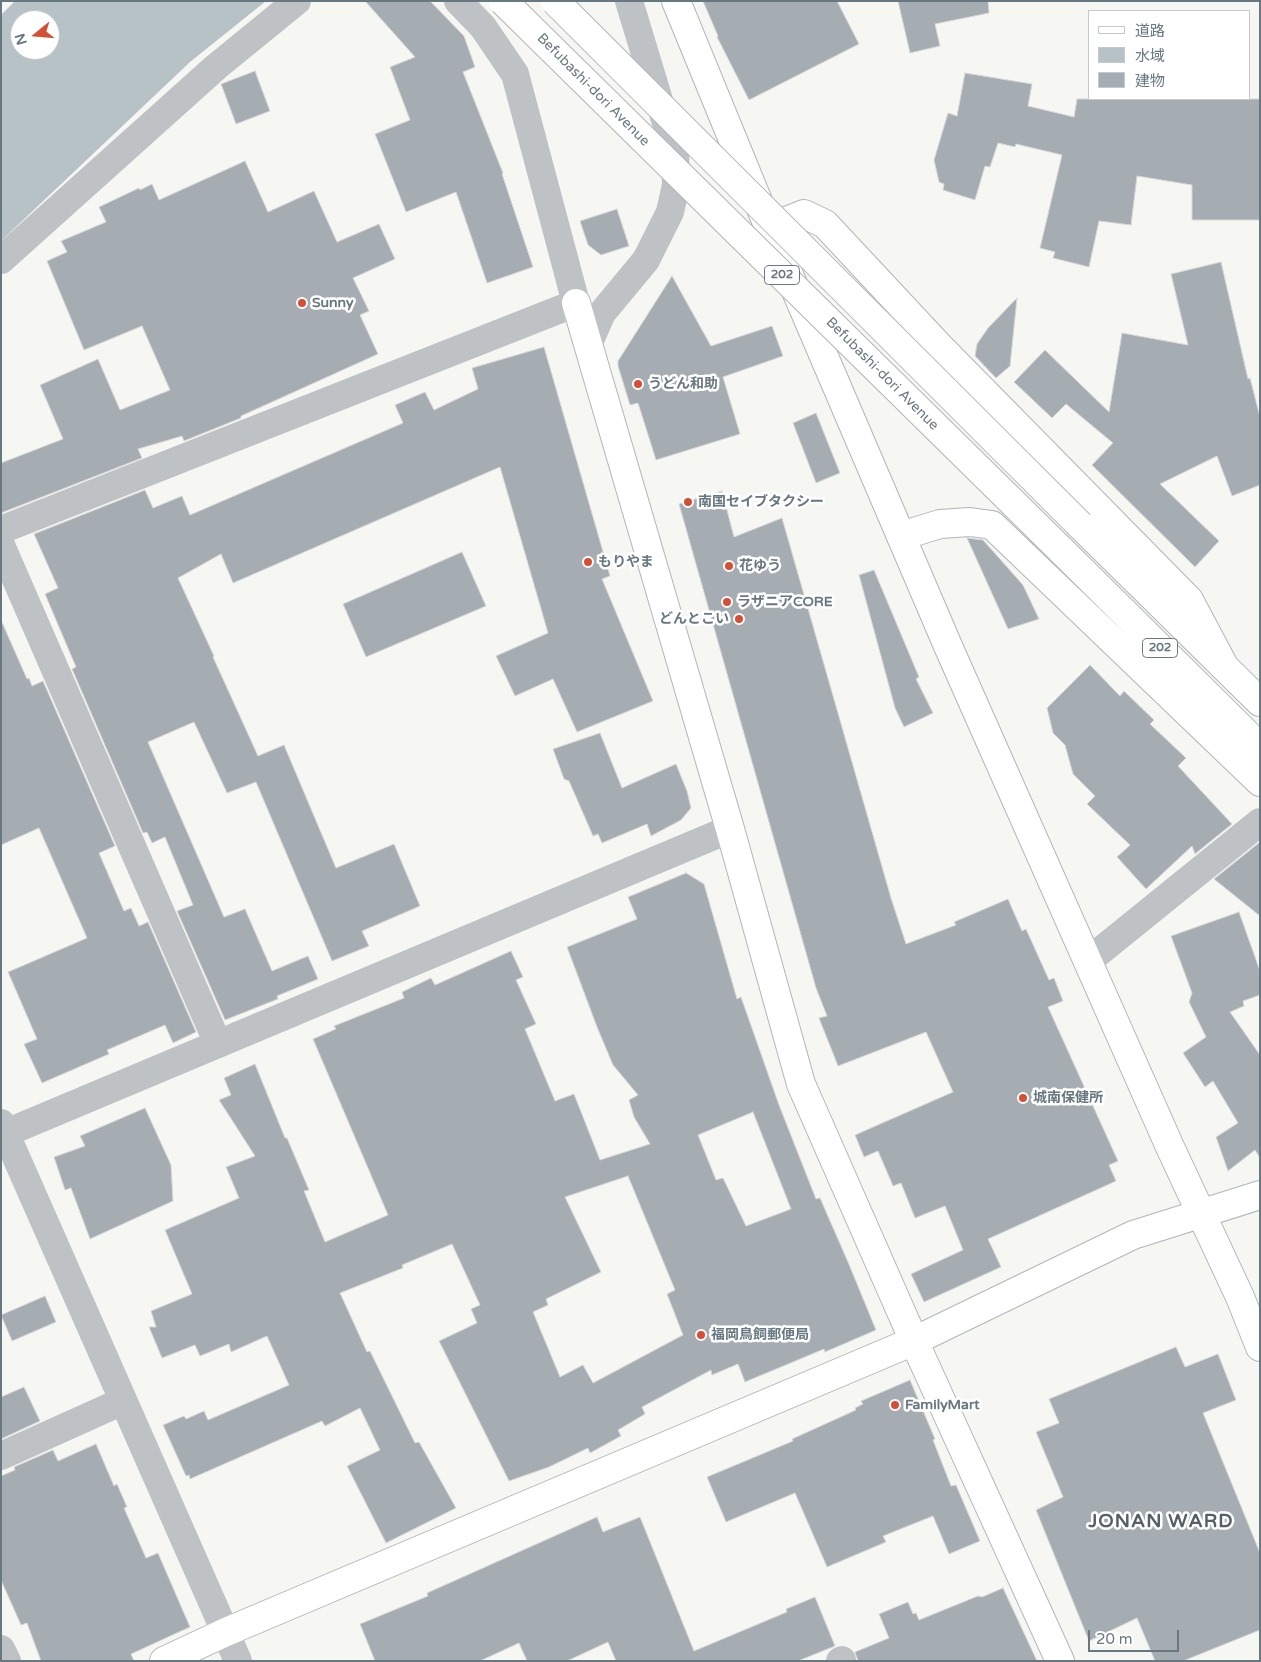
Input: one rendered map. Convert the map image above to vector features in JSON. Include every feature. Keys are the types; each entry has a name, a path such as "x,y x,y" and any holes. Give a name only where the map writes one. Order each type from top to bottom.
{"main road":[{"name":"Befubashi-dori Avenue","path":"503,1 1260,746"},
{"name":"202","path":"555,1 1260,702"},
{"path":"676,1 769,228 901,536 1166,1138 1240,1297 1260,1347"},
{"path":"769,228 804,214 825,224 938,345 1190,600 1223,664"},
{"path":"576,303 730,829 802,1084 914,1341 1060,1661"},
{"path":"901,536 940,524 970,522 992,525 1260,782"},
{"path":"164,1661 226,1632 914,1341 1133,1236 1260,1195"}],"street":[{"path":"1,260 216,67 297,1"},
{"path":"1,530 576,303 515,74 483,27 458,1"},
{"path":"588,345 602,313 646,260 670,212 676,185 675,153 629,1"},
{"path":"1,545 218,1044"},
{"path":"1088,961 1260,822"},
{"path":"238,1661 3,1130 218,1044 730,829"},
{"path":"1,1456 123,1401"},
{"path":"1,1649 7,1661"}],"water":[{"path":"15,1 266,1 190,62 1,241 1,15"}],"building":[{"path":"365,1 430,1 464,36 475,67 463,72 503,173 533,267 487,283 456,192 406,212 375,134 410,120 390,67 415,57"},
{"path":"703,1 837,1 859,44 749,100 717,37"},
{"path":"898,1 988,1 989,13 935,24 940,46 910,53"},
{"path":"255,71 270,111 236,124 221,84"},
{"path":"965,73 1032,84 1028,106 1074,117 1077,99 1260,99 1260,220 1192,220 1192,185 1137,176 1131,225 1099,221 1089,267 1053,258 1055,252 1040,248 1062,155 1016,144 1015,147 998,143 990,167 985,166 975,200 943,190 944,184 939,182 934,160 948,113 957,116"},
{"path":"245,161 268,212 314,191 337,242 379,224 395,259 353,278 369,311 360,315 378,354 241,416 241,418 184,441 182,436 138,449 142,458 1,513 1,463 63,439 40,385 98,359 120,410 170,390 142,326 84,350 47,261 67,252 61,241 106,222 99,207 139,188 140,190 152,184 159,200"},
{"path":"617,209 629,246 601,255 588,245 580,221"},
{"path":"1221,262 1248,379 1250,378 1260,417 1260,485 1232,496 1217,456 1160,484 1219,541 1195,567 1092,465 1113,443 1066,404 1052,418 1014,382 1045,350 1109,412 1122,333 1188,345 1171,274"},
{"path":"672,276 711,346 772,326 783,356 723,377 740,434 656,460 638,403 630,405 618,361"},
{"path":"1017,298 1010,366 996,378 975,356 977,344 988,328"},
{"path":"544,347 610,576 602,579 653,701 577,732 553,679 515,696 496,656 548,633 500,467 233,583 221,554 178,578 258,756 284,745 336,868 394,844 420,906 362,931 369,946 332,961 256,782 227,793 194,722 148,742 224,917 245,909 272,971 308,956 318,979 277,996 278,999 225,1020 177,911 193,905 165,837 152,843 147,832 143,833 72,669 76,667 45,594 58,588 34,534 145,490 153,508 182,496 190,515 403,423 395,405 425,392 434,410 478,389 472,368"},
{"path":"816,413 840,473 816,483 793,423"},
{"path":"722,491 734,537 782,518 891,898 906,944 956,925 954,922 1008,899 1022,931 1026,929 1049,980 1054,978 1063,1001 1048,1007 1118,1161 1109,1165 1116,1181 988,1239 1001,1267 924,1302 911,1274 963,1250 945,1206 915,1218 901,1183 893,1186 878,1151 864,1157 855,1135 953,1092 926,1032 838,1066 819,1018 827,1016 816,988 679,504"},
{"path":"967,538 983,540 1023,585 1039,619 1008,629"},
{"path":"462,552 486,606 366,657 343,604"},
{"path":"874,570 919,677 916,679 933,713 904,727 895,708 859,575"},
{"path":"1,620 27,679 29,678 32,686 43,681 115,846 99,853 124,911 131,908 139,926 148,922 196,1032 173,1043 165,1025 107,1050 109,1054 42,1083 24,1044 37,1039 8,972 87,938 39,828 1,845"},
{"path":"1090,665 1120,696 1124,691 1154,720 1150,724 1186,758 1178,766 1232,824 1195,854 1192,846 1146,889 1117,857 1130,845 1087,804 1095,796 1073,774 1065,745 1053,733 1047,708"},
{"path":"600,733 622,788 676,764 687,791 691,808 681,820 651,836 647,824 602,843 598,834 593,836 569,781 564,779 553,749"},
{"path":"1260,842 1260,916 1214,879"},
{"path":"686,873 704,884 737,999 741,997 779,1105 816,1199 820,1198 876,1330 825,1352 824,1349 745,1382 738,1364 712,1375 711,1370 642,1407 645,1414 618,1430 621,1436 590,1453 588,1448 549,1467 509,1481 439,1341 477,1323 471,1309 480,1305 452,1244 402,1265 403,1268 340,1293 367,1352 370,1351 415,1443 419,1442 456,1508 386,1543 347,1466 380,1450 360,1408 325,1426 322,1421 190,1479 189,1475 186,1476 163,1425 184,1416 186,1419 204,1411 208,1420 289,1385 267,1336 231,1352 229,1344 200,1356 195,1345 162,1358 149,1327 156,1327 151,1311 192,1294 165,1230 239,1198 226,1167 255,1156 219,1100 231,1095 224,1078 255,1064 285,1138 287,1138 309,1190 304,1191 325,1242 388,1215 313,1039 336,1029 334,1026 404,998 402,992 431,978 435,985 511,951 523,977 516,980 536,1024 525,1029 555,1101 574,1094 600,1160 650,1144 634,1117 629,1100 638,1095 613,1065 567,947 637,919 628,897","holes":["753,1112 791,1209 746,1226 723,1178 716,1180 698,1135","628,1176 675,1290 667,1294 683,1335 593,1383 583,1365 560,1377 533,1312 548,1305 546,1299 601,1272 565,1197"]},
{"path":"1239,912 1260,971 1260,995 1243,1001 1244,1006 1230,1012 1260,1055 1260,1158 1255,1150 1228,1171 1216,1137 1238,1123 1213,1081 1205,1087 1183,1053 1206,1037 1189,1002 1192,993 1171,936"},
{"path":"145,1108 171,1165 173,1201 90,1239 71,1188 65,1190 54,1157 85,1146 80,1136"},
{"path":"45,1296 56,1322 12,1341 1,1315"},
{"path":"1176,1347 1185,1367 1218,1354 1236,1400 1203,1413 1260,1553 1260,1630 1183,1661 1155,1661 1137,1618 1089,1641 1036,1510 1063,1497 1036,1432 1059,1423 1049,1399"},
{"path":"910,1380 935,1439 933,1440 951,1486 956,1485 980,1541 949,1554 933,1516 883,1536 886,1542 827,1567 795,1493 726,1522 707,1477 793,1441 792,1439 856,1410 855,1408 863,1404 861,1401"},
{"path":"24,1387 40,1421 1,1439 1,1397"},
{"path":"96,1444 114,1486 117,1484 127,1507 124,1508 146,1558 158,1553 190,1627 131,1654 134,1661 41,1661 27,1623 21,1625 1,1580 1,1476 15,1470 14,1467 53,1450 58,1461"},
{"path":"597,1517 603,1532 640,1517 694,1651 787,1612 786,1609 815,1597 835,1646 798,1661 616,1661 608,1642 567,1661 527,1661 519,1643 480,1661 375,1661 360,1624 428,1596 427,1593"},
{"path":"1003,1588 1037,1661 858,1661 855,1652 889,1638 879,1614 908,1602 913,1614 916,1613 919,1620"}],"place":[{"name":"Sunny","path":"302,303"},
{"name":"うどん和助","path":"638,384"},
{"name":"南国セイブタクシー","path":"688,502"},
{"name":"もりやま","path":"588,562"},
{"name":"花ゆう","path":"729,566"},
{"name":"ラザニアCORE","path":"727,602"},
{"name":"どんとこい","path":"739,619"},
{"name":"城南保健所","path":"1023,1098"},
{"name":"福岡鳥飼郵便局","path":"701,1335"},
{"name":"FamilyMart","path":"895,1405"}],"district":[{"name":"JONAN WARD","path":"1161,1522"}]}
